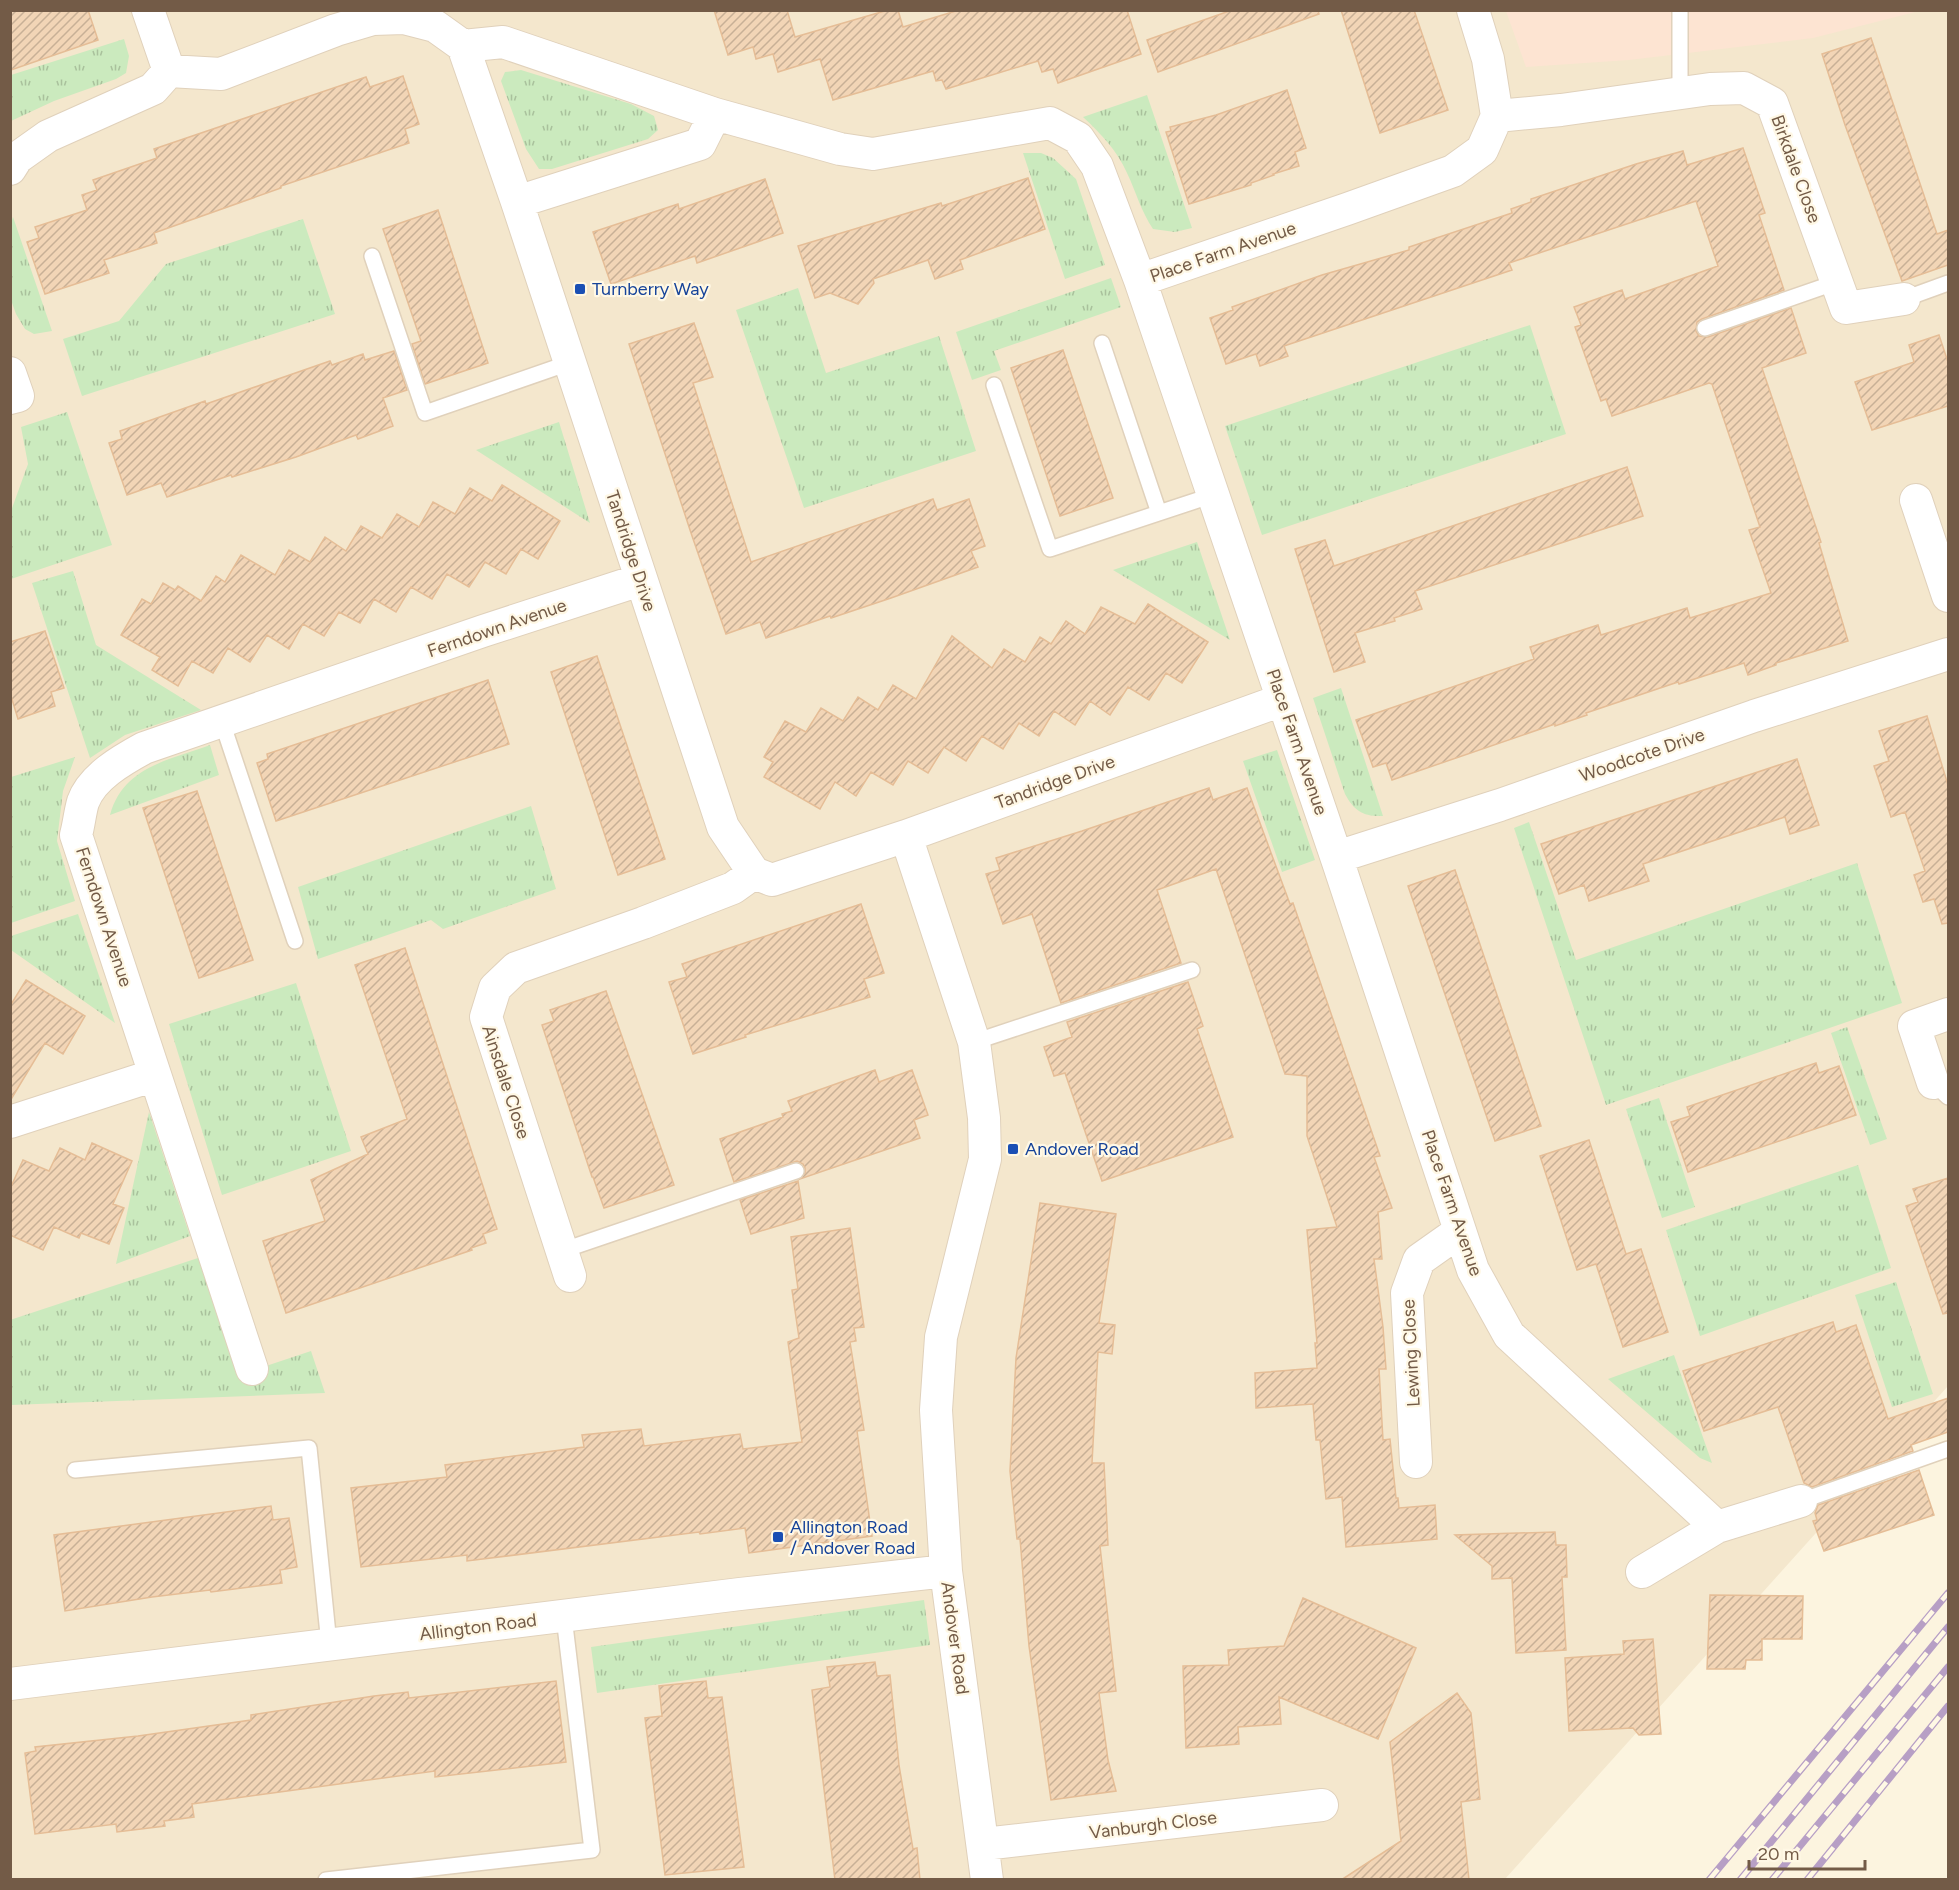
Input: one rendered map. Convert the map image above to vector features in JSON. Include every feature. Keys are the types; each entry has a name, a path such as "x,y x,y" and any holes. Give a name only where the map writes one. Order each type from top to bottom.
{"street":[{"path":"148,10 169,70"},
{"path":"1473,10 1488,58 1497,116"},
{"path":"169,70 221,74 336,30 373,19 404,18 435,26 463,46 503,42 715,114 840,149 873,154 1050,123 1078,138 1097,166 1140,280"},
{"name":"Tandridge Drive","path":"463,46 517,202 723,827 754,873 772,880 906,836 1282,700"},
{"path":"13,160 48,136 153,89 169,70"},
{"name":"Birkdale Close","path":"1497,116 1562,110 1710,89 1744,88 1772,103 1846,308 1904,299"},
{"path":"517,202 700,144 715,114"},
{"name":"Place Farm Avenue","path":"1497,116 1482,150 1453,171 1140,280 1336,857 1473,1270 1509,1335 1717,1527"},
{"path":"10,373 18,396 10,398"},
{"path":"1916,500 1948,596"},
{"name":"Ferndown Avenue","path":"252,1369 76,835 84,800 102,776 120,761 144,748 483,631 640,580"},
{"name":"Woodcote Drive","path":"1336,857 1500,805 1754,716 1948,654"},
{"name":"Andover Road","path":"906,836 974,1042 984,1118 985,1159 941,1337 936,1410 946,1571 987,1880"},
{"name":"Ainsdale Close","path":"566,1264 486,1017 495,988 516,968 644,923 733,888 754,873"},
{"path":"1941,1090 1914,1026 1948,1014"},
{"path":"10,1122 155,1075"},
{"name":"Lewing Close","path":"1416,1462 1407,1293 1419,1260 1460,1231"},
{"path":"1642,1572 1717,1527 1801,1501"},
{"name":"Allington Road","path":"10,1684 946,1571"},
{"name":"Vanburgh Close","path":"984,1844 1322,1805"}],"lane":[{"path":"1680,10 1680,94"},
{"path":"372,256 424,413 569,363"},
{"path":"1706,328 1837,282"},
{"path":"1904,299 1948,283"},
{"path":"1102,343 1159,513"},
{"path":"994,385 1050,549 1213,495"},
{"path":"222,722 295,941"},
{"path":"974,1042 1192,970"},
{"path":"566,1264 796,1171"},
{"path":"75,1470 309,1449 328,1644"},
{"path":"1801,1501 1948,1449"},
{"path":"326,1880 592,1850 564,1617"}],"shaded area":[{"path":"1923,10 1813,38 1629,60 1526,67 1506,11"},
{"path":"11,11 1948,11 1948,1386 1505,1879 11,1880"}],"green space":[{"path":"124,39 129,56 126,73 116,79 54,101 11,121 11,75"},
{"path":"521,70 631,104 654,116 658,130 648,139 552,169 539,169 526,149 501,81 505,72"},
{"path":"1147,95 1192,228 1175,232 1153,229 1118,157 1083,117"},
{"path":"1023,153 1041,153 1053,158 1076,179 1105,265 1065,279"},
{"path":"13,217 52,331 34,334 25,329 11,300 10,226"},
{"path":"303,219 335,314 82,396 63,339 119,321 166,264"},
{"path":"1111,278 1121,307 994,351 1001,370 972,380 956,332"},
{"path":"798,288 826,373 939,336 976,451 804,508 736,310"},
{"path":"1530,325 1566,434 1262,535 1225,426"},
{"path":"67,412 112,545 11,579 11,511 28,464 21,427"},
{"path":"559,422 590,523 476,450"},
{"path":"1197,542 1230,640 1113,570"},
{"path":"73,571 96,645 201,710 125,735 90,758 32,583"},
{"path":"1341,688 1383,816 1360,812 1348,800 1313,698"},
{"path":"210,745 219,775 110,815 116,799 125,786 137,776 164,761"},
{"path":"1277,750 1315,860 1282,872 1243,761"},
{"path":"75,757 63,791 57,841 75,901 11,923 11,777"},
{"path":"531,806 556,889 443,929 431,920 318,959 298,887"},
{"path":"1529,822 1576,960 1857,863 1902,1003 1606,1105 1514,828"},
{"path":"78,914 115,1023 11,950 11,936"},
{"path":"296,983 351,1151 222,1195 169,1024"},
{"path":"1847,1027 1887,1139 1870,1145 1831,1033"},
{"path":"1659,1098 1695,1207 1662,1218 1626,1109"},
{"path":"149,1112 190,1236 116,1264"},
{"path":"1858,1165 1891,1268 1700,1336 1666,1230"},
{"path":"201,1257 242,1374 311,1351 325,1393 11,1405 10,1320"},
{"path":"1896,1282 1933,1394 1892,1407 1855,1295"},
{"path":"1674,1355 1712,1463 1700,1458 1608,1379"},
{"path":"924,1600 930,1645 597,1693 591,1647"}],"building":[{"path":"11,10 88,10 98,40 11,70"},
{"path":"714,10 787,10 795,37 888,10 898,10 903,27 959,10 1127,10 1141,54 1058,83 1053,69 1042,72 1038,61 946,89 942,80 936,81 933,71 833,100 820,59 778,72 773,54 756,59 753,47 728,55"},
{"path":"1232,10 1318,10 1319,14 1158,72 1147,40"},
{"path":"1341,10 1414,10 1448,110 1380,133"},
{"path":"1871,38 1937,234 1948,230 1948,265 1902,281 1845,125 1822,54"},
{"path":"403,76 419,124 405,129 409,143 281,186 281,188 154,233 157,243 104,260 109,273 45,294 27,242 39,238 35,227 87,210 82,195 97,190 93,180 157,158 154,149 366,77 370,87"},
{"path":"1287,90 1306,148 1295,152 1299,166 1273,174 1251,185 1189,204 1166,132 1171,131 1170,127 1216,115"},
{"path":"1743,148 1765,213 1759,215 1784,290 1702,319 1697,322 1696,331 1699,336 1708,337 1791,308 1806,353 1762,368 1821,542 1819,543 1848,641 1776,663 1776,665 1748,675 1744,663 1679,684 1678,682 1392,780 1386,763 1373,767 1356,720 1534,659 1530,647 1598,625 1601,635 1687,608 1690,618 1771,593 1749,530 1760,527 1712,384 1709,383 1612,416 1606,399 1601,401 1575,327 1581,325 1574,307 1622,290 1625,299 1718,266 1696,201 1509,263 1512,270 1284,346 1288,356 1260,366 1256,354 1226,364 1210,318 1233,310 1232,307 1322,275 1409,250 1409,247 1512,213 1511,209 1531,202 1531,199 1636,164 1683,151 1687,165"},
{"path":"1028,178 1045,229 960,260 963,269 935,279 928,260 873,279 874,283 858,304 830,293 815,298 798,246 941,203 942,206"},
{"path":"765,179 783,233 697,263 695,256 611,284 593,232 678,204 679,209"},
{"path":"438,210 488,363 425,384 412,344 421,341 383,229"},
{"path":"694,323 713,377 693,383 751,562 933,499 937,510 969,499 985,546 971,551 978,567 766,638 760,622 726,634 629,344"},
{"path":"1939,335 1948,362 1948,406 1872,430 1855,382 1914,362 1909,345"},
{"path":"1063,350 1113,498 1060,516 1011,368"},
{"path":"394,351 407,390 383,398 393,426 358,439 356,435 296,457 232,477 231,475 167,497 161,483 127,495 109,443 122,439 120,431 330,361 332,365 363,354 365,360"},
{"path":"1627,467 1643,516 1415,591 1422,609 1394,618 1395,621 1355,633 1365,662 1334,672 1295,549 1325,540 1334,566"},
{"path":"502,485 560,521 538,559 521,549 506,574 485,562 469,587 447,574 432,599 411,587 396,612 374,599 360,623 339,612 324,636 303,624 289,649 267,635 250,662 228,648 213,673 192,661 178,686 152,670 160,657 121,635 142,599 151,604 163,583 175,590 178,586 201,601 216,576 225,582 241,555 275,575 289,550 310,562 325,537 346,551 361,526 382,538 397,514 419,527 433,502 455,514 470,488 492,501"},
{"path":"1148,604 1208,642 1182,683 1166,673 1149,700 1128,687 1110,715 1090,701 1075,725 1054,711 1039,736 1019,723 1003,749 982,736 966,761 944,747 928,773 908,761 893,785 871,772 856,796 835,782 820,809 764,777 773,762 764,757 785,721 806,732 821,708 843,721 858,697 878,710 893,685 916,699 952,636 992,668 1004,649 1025,662 1040,637 1051,644 1066,621 1085,634 1101,607 1135,624"},
{"path":"45,631 64,688 51,692 55,706 18,719 10,693 10,642"},
{"path":"597,656 665,859 618,875 551,672"},
{"path":"488,680 509,744 276,821 257,763 268,759 267,754"},
{"path":"1927,716 1948,785 1948,923 1942,924 1934,899 1923,902 1914,875 1925,871 1905,812 1891,817 1874,766 1889,761 1879,731"},
{"path":"1797,759 1819,825 1790,834 1785,817 1643,864 1649,881 1589,901 1584,885 1559,894 1541,844"},
{"path":"1209,788 1213,800 1247,788 1290,904 1293,903 1380,1156 1374,1157 1392,1208 1378,1212 1382,1259 1374,1259 1386,1369 1379,1369 1383,1440 1390,1439 1399,1508 1435,1505 1437,1539 1346,1547 1342,1497 1326,1499 1320,1440 1316,1440 1313,1404 1256,1408 1255,1373 1317,1368 1315,1343 1317,1343 1307,1230 1337,1227 1307,1136 1307,1076 1285,1074 1216,869 1157,890 1181,963 1061,1003 1032,914 1003,924 986,874 1000,870 996,858"},
{"path":"197,791 253,960 199,978 143,808"},
{"path":"1455,870 1541,1126 1495,1141 1408,886"},
{"path":"861,904 884,973 864,979 870,997 745,1035 746,1037 693,1054 669,982 687,977 682,964"},
{"path":"405,948 497,1229 483,1234 486,1243 471,1248 472,1250 286,1313 263,1241 325,1221 311,1180 368,1154 361,1137 407,1119 355,965"},
{"path":"26,980 85,1016 63,1054 45,1043 10,1101 10,1006"},
{"path":"1188,982 1203,1026 1197,1029 1233,1137 1102,1181 1065,1073 1054,1076 1044,1047 1072,1037 1067,1022"},
{"path":"606,991 674,1185 604,1208 542,1025 554,1021 550,1010"},
{"path":"1816,1063 1819,1073 1839,1066 1856,1115 1688,1172 1671,1122 1690,1116 1687,1107"},
{"path":"875,1070 879,1082 912,1070 928,1115 914,1120 920,1138 800,1179 805,1173 805,1168 797,1161 734,1182 720,1139 783,1117 782,1114 792,1111 788,1101"},
{"path":"1589,1140 1626,1254 1641,1249 1668,1332 1623,1347 1596,1264 1577,1270 1540,1156"},
{"path":"92,1143 132,1161 113,1204 124,1208 109,1244 81,1233 79,1238 54,1227 43,1250 10,1235 10,1189 23,1160 49,1171 60,1148 85,1160"},
{"path":"1948,1178 1948,1313 1943,1314 1906,1206 1918,1202 1913,1189"},
{"path":"798,1181 804,1218 751,1234 740,1200"},
{"path":"1040,1203 1116,1214 1099,1323 1115,1325 1112,1354 1098,1352 1092,1463 1104,1463 1108,1545 1100,1546 1116,1691 1099,1693 1108,1760 1116,1791 1051,1800 1029,1646 1020,1539 1017,1539 1010,1471 1016,1358"},
{"path":"850,1228 864,1327 854,1328 856,1341 850,1342 864,1430 857,1431 872,1536 749,1553 745,1528 467,1561 467,1555 361,1567 351,1488 447,1477 445,1465 584,1447 582,1435 641,1429 644,1446 740,1434 743,1449 802,1442 788,1342 799,1338 792,1290 798,1289 791,1237"},
{"path":"1833,1322 1836,1332 1856,1325 1888,1419 1948,1398 1948,1432 1911,1445 1913,1451 1812,1487 1804,1483 1778,1407 1704,1431 1683,1371"},
{"path":"1919,1470 1934,1515 1824,1551 1813,1521 1817,1520 1815,1513 1818,1505"},
{"path":"271,1506 273,1520 289,1518 297,1567 280,1570 282,1583 152,1597 65,1611 54,1535"},
{"path":"1555,1532 1556,1545 1566,1545 1567,1577 1562,1577 1566,1650 1516,1653 1512,1578 1492,1579 1492,1566 1455,1535"},
{"path":"1710,1595 1803,1596 1802,1639 1762,1639 1762,1660 1746,1660 1745,1669 1707,1669"},
{"path":"1303,1598 1416,1648 1378,1739 1279,1697 1281,1724 1238,1727 1239,1744 1186,1748 1183,1666 1229,1665 1228,1650 1284,1646"},
{"path":"1653,1639 1661,1734 1639,1735 1633,1728 1569,1731 1565,1658 1624,1654 1623,1641"},
{"path":"875,1662 877,1676 890,1675 899,1765 913,1849 917,1848 920,1880 835,1880 812,1690 830,1687 827,1667"},
{"path":"556,1681 566,1762 435,1777 435,1771 192,1804 194,1817 164,1821 165,1826 117,1832 116,1824 35,1834 25,1753 36,1751 35,1747 138,1736 251,1720 251,1715 374,1696 408,1692 409,1698"},
{"path":"706,1681 708,1698 722,1697 744,1867 665,1875 645,1718 662,1716 659,1686"},
{"path":"1457,1693 1471,1713 1480,1799 1461,1802 1469,1880 1341,1880 1401,1841 1390,1742"}],"railway":[{"path":"1709,1880 1948,1593"},
{"path":"1740,1880 1948,1627"},
{"path":"1772,1880 1948,1667"},
{"path":"1807,1880 1948,1706"}],"place":[{"name":"Turnberry Way","path":"580,289"},
{"name":"Andover Road","path":"1013,1149"},
{"name":"Allington Road / Andover Road","path":"778,1537"}]}
